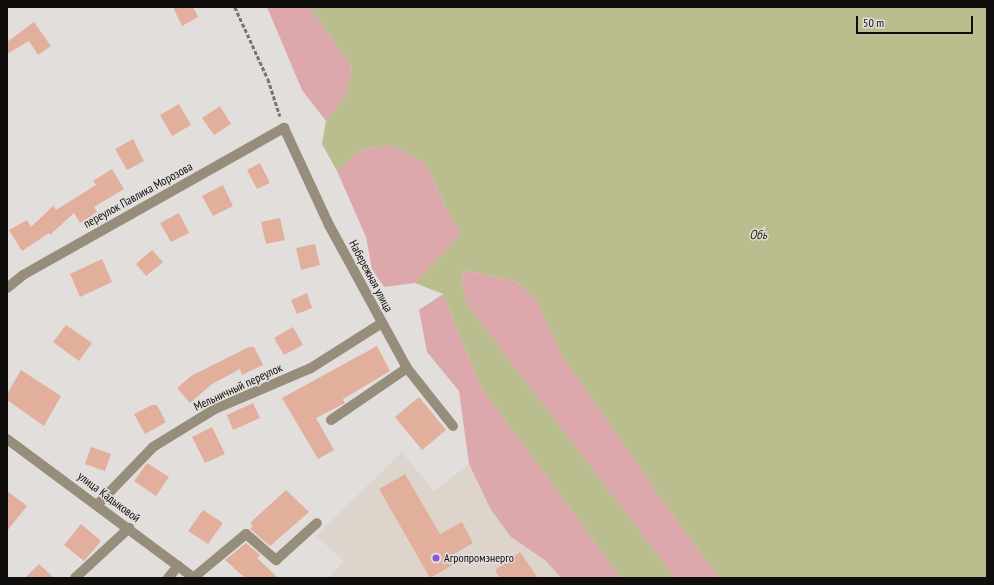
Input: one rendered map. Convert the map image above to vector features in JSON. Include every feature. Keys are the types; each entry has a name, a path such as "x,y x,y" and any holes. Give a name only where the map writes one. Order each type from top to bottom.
{"street":[{"name":"переулок Павлика Морозова","path":"7,288 23,275 284,128"},
{"name":"Набережная улица","path":"284,128 329,225 407,368 453,426"},
{"name":"Мельничный переулок","path":"98,504 153,447 215,409 311,368 382,323"},
{"path":"331,420 407,368"},
{"name":"улица Кадыковой","path":"7,439 98,504 194,578"},
{"path":"194,578 246,534 276,560 317,523"},
{"path":"74,578 129,528"},
{"path":"168,578 178,566"}],"path":[{"path":"235,7 268,79 284,128"}],"shaded area":[{"path":"267,7 309,7 352,66 347,94 326,121 302,90"},
{"path":"391,145 427,164 444,205 462,234 415,283 384,287 372,269 366,237 337,171 360,150"},
{"path":"463,270 515,281 536,299 564,357 675,518 720,578 675,578 466,304 462,288"},
{"path":"443,294 481,387 621,578 561,578 546,561 511,537 491,510 469,464 459,391 427,352 419,310"},
{"path":"402,452 434,491 469,464 491,510 511,537 546,561 561,578 328,578 344,561 316,536"}],"water":[{"name":"Обь","path":"309,7 987,7 987,578 720,578 675,518 563,357 536,299 515,281 463,270 462,288 467,304 675,578 621,578 481,387 443,294 415,283 461,234 444,205 427,164 391,145 360,150 337,171 322,144 326,121 347,93 352,66"}],"building":[{"path":"173,7 193,7 198,17 182,26"},
{"path":"34,22 51,46 38,55 29,41 7,54 7,42"},
{"path":"179,104 191,125 172,136 160,115"},
{"path":"220,106 231,124 214,135 202,118"},
{"path":"133,139 144,161 127,170 115,149"},
{"path":"260,163 270,183 257,189 247,170"},
{"path":"112,169 124,189 94,207 97,212 80,223 74,213 50,235 49,233 22,251 9,230 27,220 31,227 53,206 56,210 96,185 93,181"},
{"path":"223,185 233,206 213,216 202,196"},
{"path":"179,213 189,233 171,242 160,223"},
{"path":"280,218 285,240 266,244 261,222"},
{"path":"315,244 320,265 301,270 296,248"},
{"path":"152,250 163,262 146,276 136,264"},
{"path":"102,259 112,282 80,297 70,274"},
{"path":"307,293 312,308 297,314 291,300"},
{"path":"66,325 92,343 79,361 53,342"},
{"path":"293,327 303,345 284,355 274,338"},
{"path":"377,346 390,371 343,399 345,403 316,418 334,450 318,459 282,398"},
{"path":"249,347 254,347 263,365 242,375 240,369 212,384 190,403 177,388 191,376"},
{"path":"21,370 61,396 44,426 7,400 7,394"},
{"path":"419,397 446,430 422,450 395,417"},
{"path":"253,403 260,418 233,430 227,415"},
{"path":"152,405 157,405 166,422 145,434 134,414"},
{"path":"212,427 225,454 205,463 192,437"},
{"path":"91,447 111,454 105,471 85,464"},
{"path":"147,463 169,477 156,496 134,481"},
{"path":"405,474 440,534 462,522 473,543 452,555 456,563 430,578 379,489"},
{"path":"286,490 309,512 270,546 250,529 253,526 250,523"},
{"path":"7,491 27,506 7,531"},
{"path":"203,510 223,523 208,544 188,531"},
{"path":"81,524 101,541 84,561 64,545"},
{"path":"246,543 260,555 257,558 278,578 245,578 225,560"},
{"path":"520,552 538,578 500,578 495,570"},
{"path":"39,564 54,578 25,578"}],"place":[{"name":"Агропромэнерго","path":"436,558"}]}
